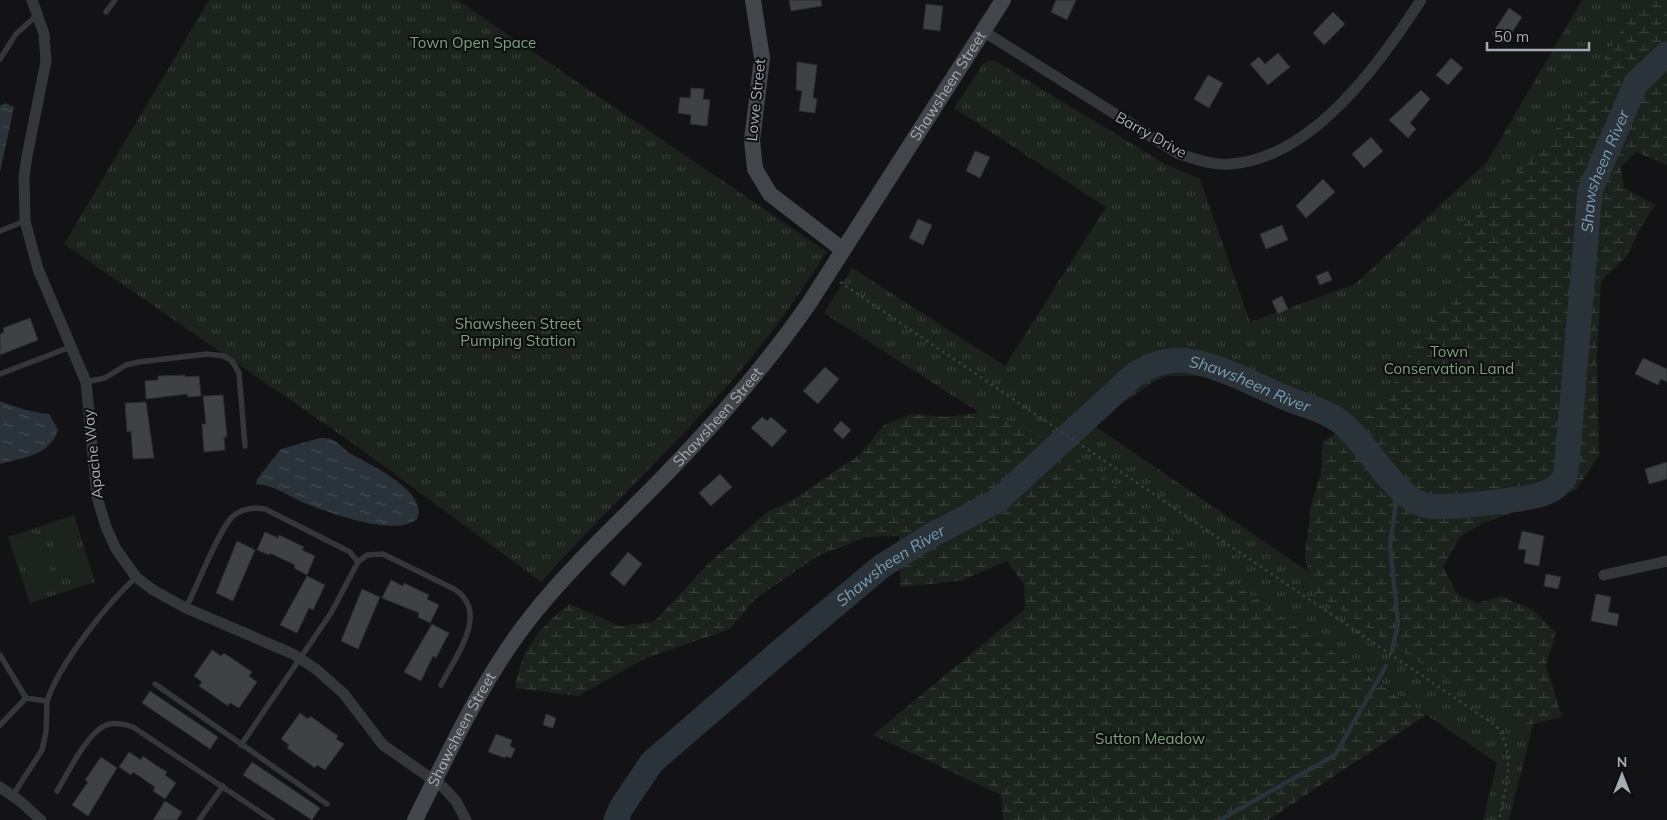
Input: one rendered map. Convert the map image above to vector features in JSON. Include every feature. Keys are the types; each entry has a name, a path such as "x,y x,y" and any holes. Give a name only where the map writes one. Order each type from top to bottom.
{"main road":[{"name":"Lowe Street","path":"753,0 762,58 752,140 752,155 757,173 770,194 843,250"},
{"name":"Shawsheen Street","path":"415,820 487,683 534,613 569,572 669,471 744,390 782,342 828,274 1003,0"}],"street":[{"name":"Apache Way","path":"32,0 38,14 45,42 46,61 24,177 25,221 38,269 86,382 99,507 116,549 136,577 153,590 186,608 302,659 344,694 383,745 435,780 456,801 466,820"},
{"name":"Barry Drive","path":"983,32 1179,154 1205,162 1231,164 1272,155 1302,137 1336,108 1398,37 1421,0"},
{"path":"1604,575 1667,561"},
{"path":"0,787 41,820"}],"lane":[{"path":"106,12 115,0"},
{"path":"0,59 16,34 38,14"},
{"path":"0,231 25,221"},
{"path":"0,374 72,346"},
{"path":"86,382 105,378 126,365 139,362 207,354 224,356 232,361 239,374 245,446"},
{"path":"186,608 229,521 237,513 248,509 259,508 270,511 350,552 358,562"},
{"path":"241,745 302,659 331,613 358,562 367,555 383,554 454,589 466,600 470,610 470,627 441,685"},
{"path":"13,796 42,750 46,732 47,701 52,687 86,636 136,577"},
{"path":"0,655 26,698"},
{"path":"155,684 327,804"},
{"path":"26,698 47,701"},
{"path":"0,725 26,698"},
{"path":"57,791 93,734 112,724 133,727 272,820"},
{"path":"199,820 223,786"}],"path":[{"path":"828,274 1495,725 1504,736 1509,752 1499,820"}],"green space":[{"name":"Shawsheen Street Pumping Station","path":"209,0 457,0 827,252 782,318 740,371 685,432 541,582 354,444 64,244"},
{"name":"Town Conservation Land","path":"1582,0 1667,0 1358,440 1328,411 1251,387 1232,376 1167,376 1155,381 1092,424 1533,725 1509,820 1483,820 1497,763 1050,458 824,313 852,268 1005,366 1106,207 954,108 983,64 989,60 997,62 1167,165 1200,179 1250,322 1355,284 1487,162"},
{"path":"1646,0 1667,0 1667,165 1636,152 1621,167 1624,188 1656,205 1643,223 1626,257 1601,281 1597,357 1599,456 1576,490 1483,523 1460,537 1443,567 1458,595 1478,603 1501,596 1533,610 1556,633 1546,666 1562,717 1523,726 1390,644 1312,590 1305,556 1311,505 1321,474 1323,441 1369,415 1394,383 1407,356 1442,306 1462,284 1457,243 1462,221 1493,201 1508,177 1523,169 1584,95 1628,17"},
{"name":"Sutton Meadow","path":"988,411 1041,436 1111,482 1185,550 1426,715 1268,820 1003,820 1001,795 873,735 1025,609 1024,585 1007,561 960,581 900,587 899,536 866,537 816,557 755,599 730,629 646,658 578,696 515,688 522,662 533,640 549,621 570,604 619,626 654,622 709,563 767,512 791,501 859,455 884,425 912,414 946,417"},
{"path":"74,515 95,582 30,603 8,537"},
{"path":"71,526 86,572 64,578 50,532"},
{"path":"38,536 53,582 32,589 17,543"}],"water":[{"path":"5,103 14,107 0,172 0,106"},
{"path":"0,401 24,409 49,414 58,430 54,439 42,451 0,464"},
{"path":"320,438 327,438 336,442 348,452 384,473 407,490 415,499 418,509 417,519 406,524 393,526 377,525 343,517 302,502 274,488 256,484 257,479 281,449"}],"building":[{"path":"789,0 821,0 822,6 791,11"},
{"path":"1056,0 1076,0 1067,20 1051,12"},
{"path":"926,4 943,6 940,31 923,29"},
{"path":"1509,8 1522,17 1505,43 1492,34"},
{"path":"1333,12 1345,24 1324,45 1313,33"},
{"path":"1278,53 1290,67 1268,85 1250,64 1259,57 1265,64"},
{"path":"1451,58 1463,68 1448,85 1436,75"},
{"path":"797,62 817,65 813,98 817,99 815,113 799,111 802,91 796,90"},
{"path":"1208,75 1223,83 1209,108 1194,99"},
{"path":"691,88 704,89 703,99 710,100 707,126 690,124 691,115 678,113 680,97 690,98"},
{"path":"1421,90 1430,99 1410,123 1416,129 1408,138 1389,120"},
{"path":"1371,137 1383,151 1364,168 1352,154"},
{"path":"975,151 990,157 980,178 966,171"},
{"path":"1323,179 1335,192 1306,218 1296,206"},
{"path":"918,219 932,225 923,245 909,238"},
{"path":"1282,225 1288,240 1266,249 1260,234"},
{"path":"1328,271 1332,280 1320,285 1316,276"},
{"path":"1282,296 1288,309 1278,314 1272,301"},
{"path":"30,318 38,340 0,355 0,334 4,332 3,328"},
{"path":"1643,358 1667,369 1667,382 1661,379 1658,385 1635,374"},
{"path":"825,367 839,379 818,404 803,391"},
{"path":"185,375 185,377 199,376 201,396 188,397 187,394 146,399 145,381 158,380 158,376"},
{"path":"223,395 227,437 224,437 225,450 204,452 202,424 206,424 203,396"},
{"path":"146,402 154,458 133,459 131,431 127,432 125,403"},
{"path":"762,417 767,421 771,417 787,431 772,447 751,428"},
{"path":"841,421 851,430 843,439 833,430"},
{"path":"1667,462 1667,479 1649,484 1645,469"},
{"path":"720,474 732,487 711,506 699,493"},
{"path":"1522,531 1544,536 1539,566 1524,563 1526,550 1518,549"},
{"path":"265,532 278,538 279,535 304,547 302,550 315,556 307,575 294,568 295,565 270,553 269,555 257,550"},
{"path":"237,541 255,550 233,601 216,593"},
{"path":"628,552 642,564 624,586 610,574"},
{"path":"1546,574 1561,577 1558,589 1544,586"},
{"path":"307,576 325,585 313,610 309,608 297,633 280,625"},
{"path":"391,580 403,586 404,583 429,595 427,599 439,605 430,623 418,617 419,613 382,598"},
{"path":"362,589 380,597 358,649 341,641"},
{"path":"1596,594 1611,597 1608,612 1619,614 1617,626 1591,621"},
{"path":"432,624 449,633 436,658 433,656 421,681 404,672"},
{"path":"212,650 221,656 224,653 252,672 249,676 257,682 239,708 230,703 228,706 199,686 202,682 194,676"},
{"path":"150,691 218,737 210,749 142,703"},
{"path":"300,713 308,719 310,716 338,736 336,739 344,744 325,770 317,765 315,768 287,748 289,745 281,739"},
{"path":"546,714 556,718 553,728 543,725"},
{"path":"496,734 512,740 510,746 515,749 511,758 506,756 505,758 488,752"},
{"path":"129,752 141,760 143,756 167,772 165,775 176,783 165,799 153,791 155,787 133,772 131,775 119,767"},
{"path":"101,757 117,768 88,816 72,805 88,782 85,780"},
{"path":"252,762 320,808 312,820 243,775"},
{"path":"165,801 182,812 177,820 153,820"}],"waterway":[{"name":"Shawsheen River","path":"616,820 621,808 652,762 783,649 882,566 932,535 997,501 1134,375 1155,364 1178,360 1206,365 1330,415 1357,438 1401,490 1412,499 1424,505 1444,507 1484,504 1533,496 1558,486 1566,474 1590,191 1636,83 1667,54"},
{"path":"1392,651 1398,623 1390,545 1398,489"},
{"path":"1220,820 1335,755 1386,666"}],"park label":[{"name":"Town Open Space","path":"473,43"}]}
